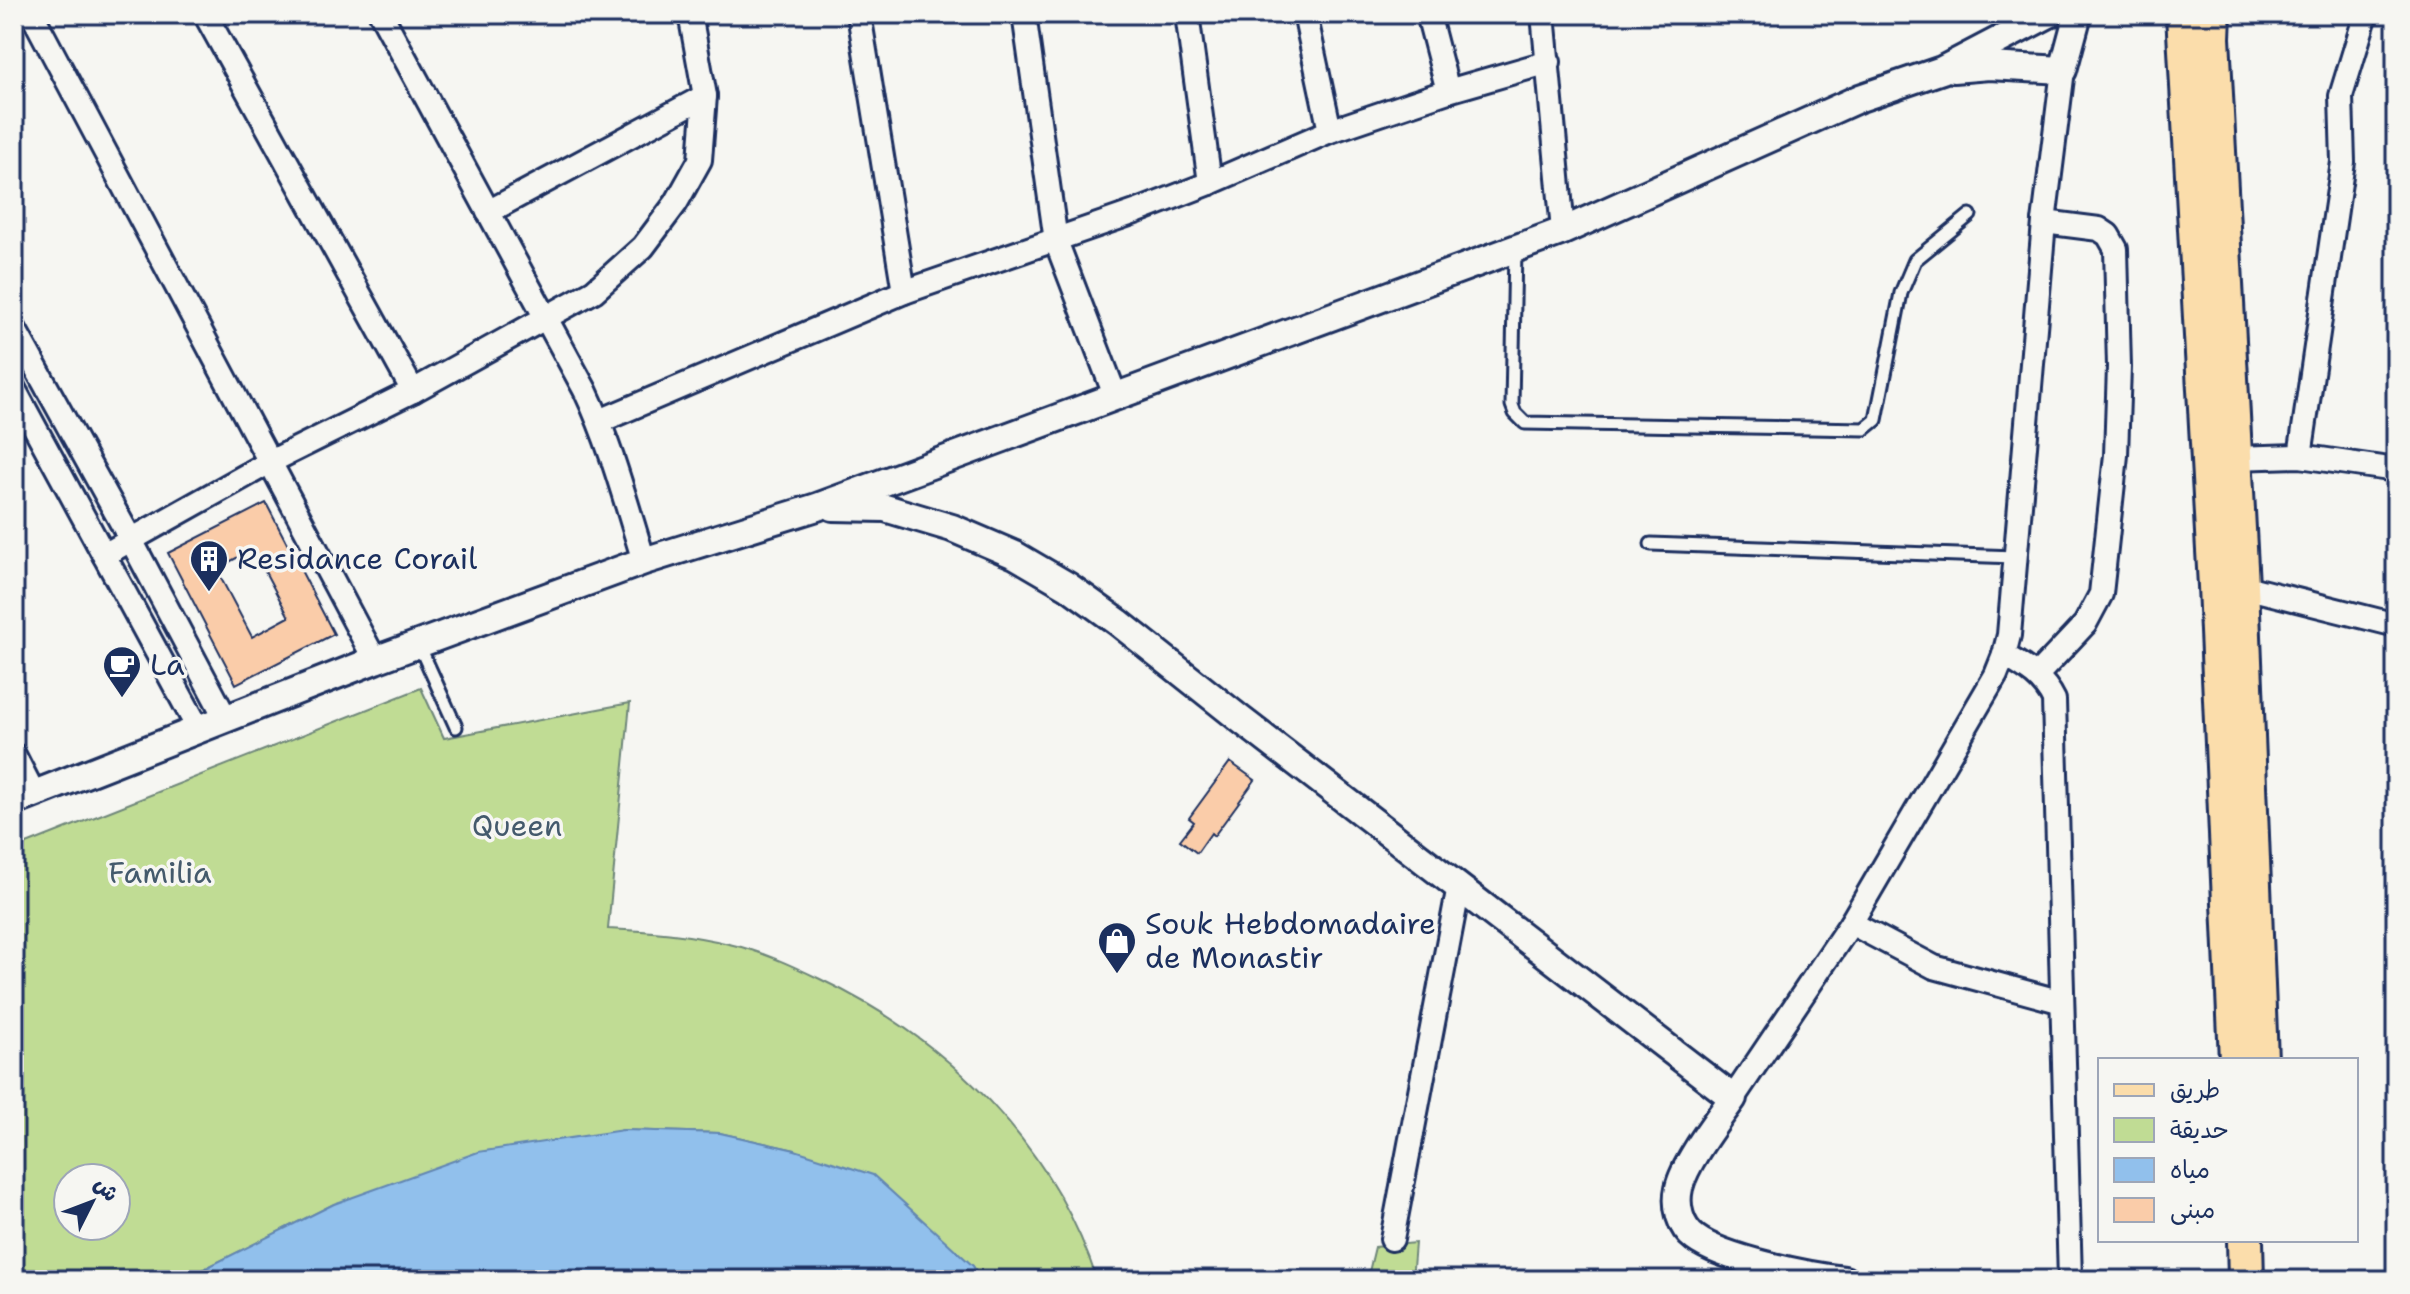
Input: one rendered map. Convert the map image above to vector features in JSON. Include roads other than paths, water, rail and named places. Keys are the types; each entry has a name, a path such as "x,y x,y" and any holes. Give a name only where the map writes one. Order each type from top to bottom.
{"main road":[{"path":"2184,14 2216,586 2237,1058"},
{"path":"2213,14 2260,1058"},
{"path":"2245,1242 2246,1280"},
{"path":"2268,1242 2270,1280"}],"street":[{"path":"14,22 30,14 375,660"},
{"path":"205,14 413,391"},
{"path":"381,14 600,421 644,561"},
{"path":"104,555 270,462 413,391 594,291 643,247 676,203 700,160 705,96 690,14"},
{"path":"859,14 904,292"},
{"path":"1024,14 1056,241 1115,395"},
{"path":"1187,14 1210,183"},
{"path":"1305,14 1330,131"},
{"path":"1428,14 1448,91"},
{"path":"1543,14 1563,231"},
{"path":"14,755 24,798 375,660 644,561 817,507 1563,231 1860,98 1942,70 2049,14"},
{"path":"1844,1280 1778,1268 1714,1249 1693,1237 1682,1222 1676,1204 1680,1184 1692,1159 1851,923 1996,675 2004,655 2009,635 2044,222 2063,70 2078,14"},
{"path":"2300,456 2343,162 2341,96 2366,14"},
{"path":"600,421 904,292 1056,241 1210,183 1330,131 1448,91 1549,62"},
{"path":"1942,70 1989,66 2063,70"},
{"path":"488,212 705,96"},
{"path":"2037,675 2085,624 2101,594 2116,455 2119,367 2116,249 2108,235 2099,229 2044,222"},
{"path":"14,328 22,362 131,540 226,719"},
{"path":"14,389 199,730"},
{"path":"2234,458 2300,456 2396,470"},
{"path":"817,507 885,508 952,528 1028,563 1068,586 1733,1098"},
{"path":"2241,586 2396,625"},
{"path":"2004,655 2037,675 2054,700 2070,1280"},
{"path":"1392,1239 1459,886"},
{"path":"1851,923 1934,967 2062,1002"}],"lane":[{"path":"1515,248 1512,405 1525,423 1865,429 1876,420 1901,293 1915,260 1970,215"},
{"path":"1651,544 2015,557"},
{"path":"419,644 456,727"}],"water":[{"path":"623,1130 720,1133 795,1150 873,1175 973,1266 981,1280 182,1280 334,1204 478,1152"}],"place":[{"name":"Residance Corail","path":"209,593"},
{"name":"La","path":"122,699"},
{"name":"Souk Hebdomadaire de Monastir","path":"1117,975"}],"park label":[{"name":"Queen","path":"517,826"},
{"name":"Familia","path":"160,873"}]}
